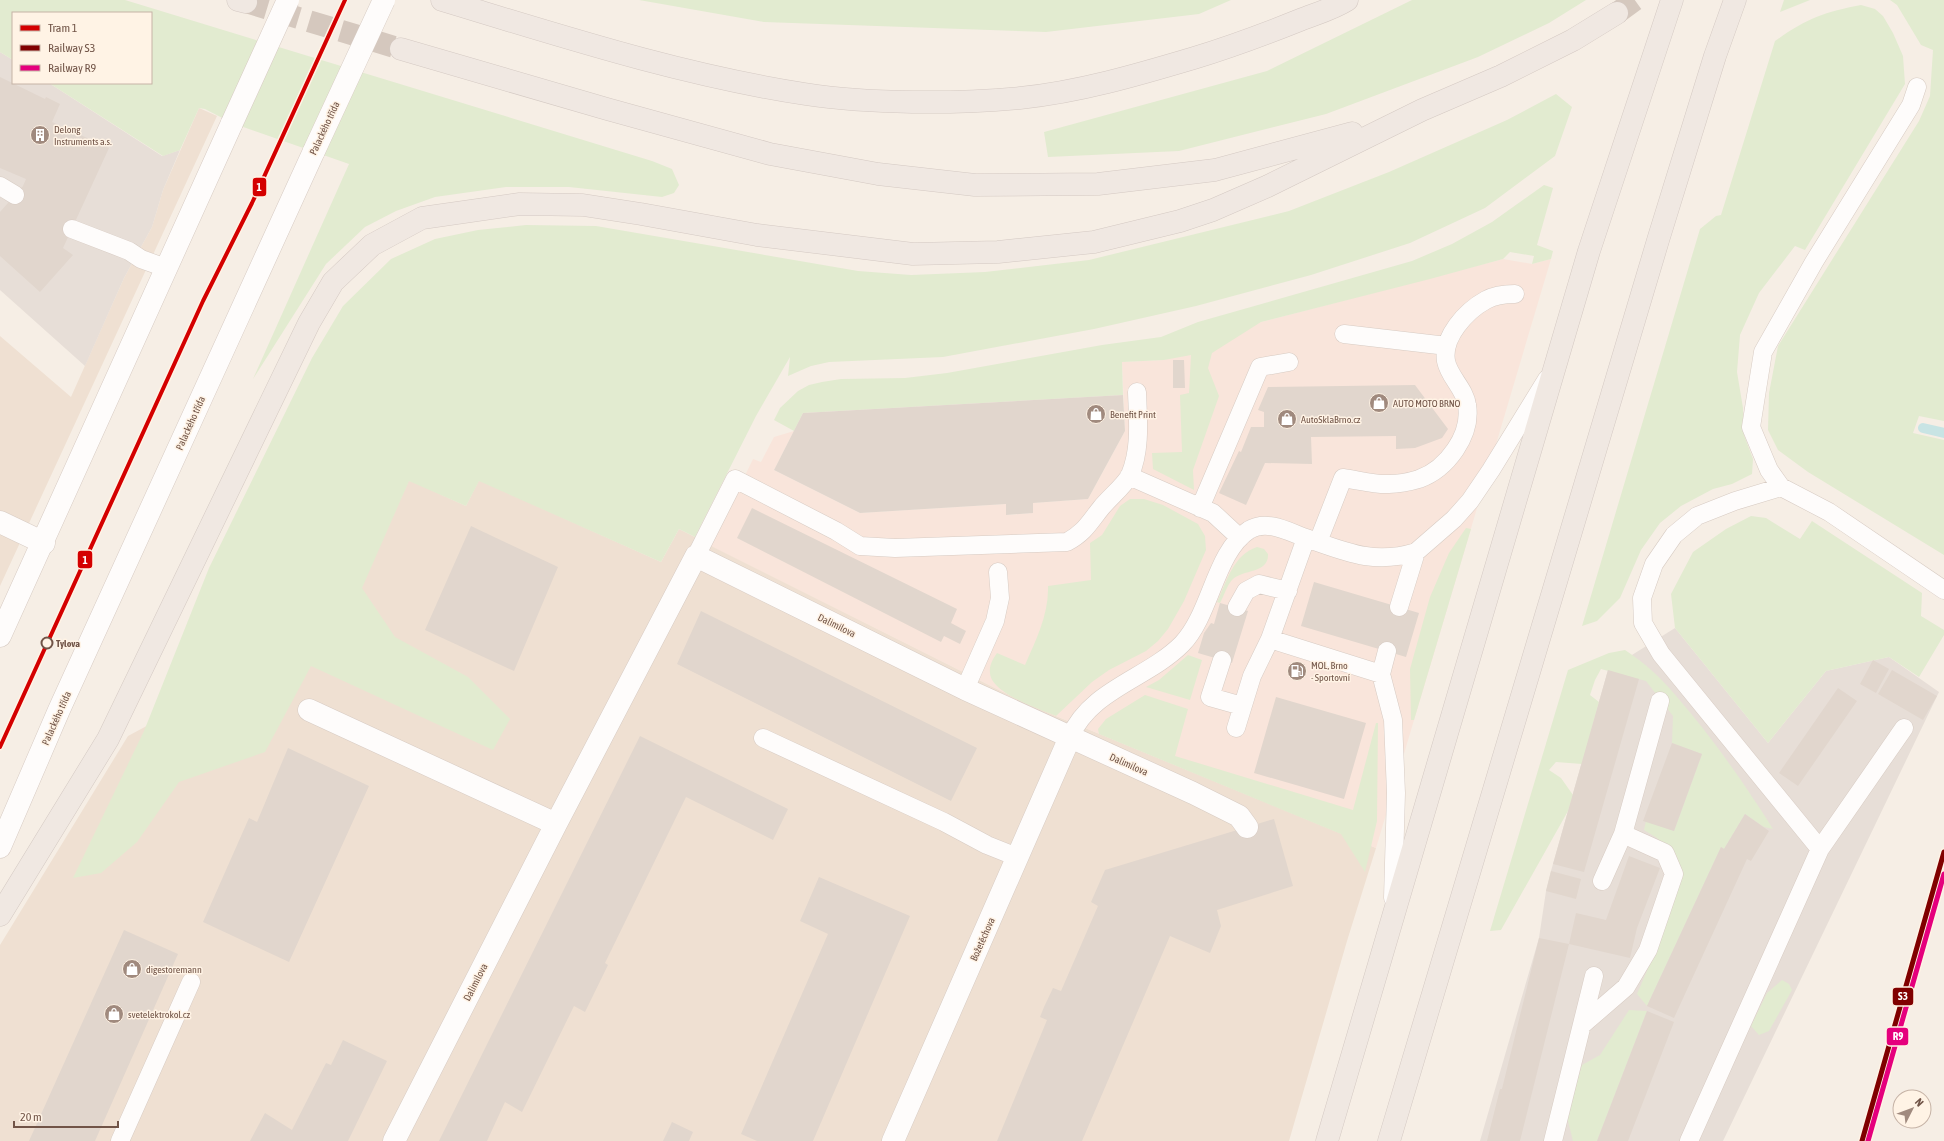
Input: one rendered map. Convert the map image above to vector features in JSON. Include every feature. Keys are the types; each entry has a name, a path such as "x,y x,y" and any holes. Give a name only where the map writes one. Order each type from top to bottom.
{"highway":[{"path":"442,0 634,57 743,83 807,94 879,101 952,101 1021,98 1095,85 1145,73 1241,43 1347,0"},
{"path":"1327,1141 1589,251 1672,0"},
{"path":"1389,1141 1659,238 1715,56 1735,0"},
{"path":"0,915 108,739 309,323 332,282 372,245 422,218 520,204 583,205 641,214 757,236 912,254 998,252 1094,242 1180,221 1213,210 1268,186 1422,110 1514,70 1573,40 1617,13"},
{"path":"401,49 607,109 770,154 878,174 975,185 1098,184 1215,170 1338,138 1422,110"}],"street":[{"path":"0,636 44,543 166,268 288,0"},
{"name":"Palackého třída","path":"0,847 60,710 384,0"},
{"path":"0,522 44,543"},
{"name":"Dalimilova","path":"394,1141 556,824 696,556 965,688 1193,793 1239,816 1247,827"},
{"path":"309,710 556,824"},
{"name":"Božetěchova","path":"893,1141 1070,737"}],"lane":[{"path":"1917,87 1911,105 1814,262 1763,352 1751,427 1768,470 1780,487 1830,512 1944,590"},
{"path":"0,186 15,195"},
{"path":"72,229 129,251 141,259 166,268"},
{"path":"1236,728 1252,676 1270,639 1288,591 1344,478 1387,485 1420,479 1448,458 1464,434 1468,414 1467,403 1446,361 1447,346 1450,336 1472,310 1486,300 1503,294 1515,294"},
{"path":"1344,334 1447,346"},
{"path":"1070,737 1076,723 1089,708 1100,699 1154,666 1182,643 1198,622 1228,555 1240,538 1249,530 1258,526 1270,525 1356,556 1370,558 1399,558 1416,552 1454,519 1480,487 1557,361"},
{"path":"1200,508 1260,366 1290,362"},
{"path":"696,556 735,479 836,531 860,546 895,548 1067,542 1080,535 1089,526 1101,508 1129,476 1139,436 1137,392"},
{"path":"1129,476 1213,513 1240,538"},
{"path":"1780,487 1735,501 1697,516 1674,534 1654,564 1642,598 1643,623 1661,654 1820,849"},
{"path":"1399,607 1416,552"},
{"path":"965,688 995,621 1000,598 998,572"},
{"path":"1237,608 1246,591 1259,584 1288,591"},
{"path":"1270,639 1381,674"},
{"path":"1386,651 1381,674 1393,720 1396,793 1393,919"},
{"path":"1222,660 1210,697 1242,706"},
{"path":"1602,881 1623,834 1660,701"},
{"path":"1689,1141 1820,849 1904,728"},
{"path":"763,738 944,822 987,845 1017,857"},
{"path":"1582,1025 1626,987 1648,950 1674,874 1665,853 1623,834"},
{"path":"1553,1141 1594,976"},
{"path":"120,1141 191,982"}],"shaded area":[{"path":"0,52 12,59 12,84 51,84 162,156 180,150 163,190 152,227 124,278 85,366 0,290"},
{"path":"199,108 217,116 0,586 0,336 71,397 124,278 152,227 163,190"},
{"path":"1503,259 1532,264 1551,259 1376,848 1056,716 1001,691 711,546 753,459 761,462 774,437 794,431 774,470 860,513 1006,504 1007,515 1033,513 1033,503 1088,499 1125,431 1122,362 1164,360 1261,322"},
{"path":"409,480 466,506 479,480 661,562 679,529 1001,691 1056,716 1376,848 1347,941 1289,1141 0,1141 0,945 128,736 154,722 356,599"},
{"path":"1675,628 1768,743 1826,671 1889,657 1939,692 1723,1141 1480,1141 1539,938 1546,891 1551,871 1608,670"}],"green space":[{"path":"0,0 125,0 652,161 672,169 679,185 674,193 662,197 569,187 506,187 435,197 396,211 365,227 326,264 253,379 349,164 232,123 205,109 199,108 180,150 163,156 51,84 152,84 152,12 12,12 12,59 0,52"},
{"path":"639,0 1231,0 1199,14 1046,32 764,22"},
{"path":"1412,0 1586,0 1549,23 1478,57 1326,114 1179,151 1048,157 1044,132 1267,71"},
{"path":"1784,0 1810,0 1780,12"},
{"path":"1890,0 1944,0 1944,421 1919,416 1913,433 1944,440 1944,555 1808,472 1778,450 1768,430 1769,393 1778,346 1919,121 1930,96 1933,50 1921,45 1897,5"},
{"path":"1861,5 1875,9 1883,16 1893,33 1903,56 1905,84 1805,250 1795,246 1759,293 1740,335 1737,372 1743,408 1744,435 1753,459 1752,474 1732,484 1713,489 1681,506 1660,523 1641,550 1620,598 1597,621 1582,626 1700,229 1716,216 1721,215 1775,41 1796,27 1816,17 1836,10"},
{"path":"1556,94 1572,107 1555,156 1485,208 1410,243 1311,275 1196,306 1094,329 943,357 829,362 811,366 788,376 790,357 756,416 695,537 679,529 661,562 479,481 466,506 409,481 362,588 395,637 468,677 510,719 493,750 311,666 265,752 179,782 137,842 101,873 73,878 144,731 209,568 312,358 343,306 391,259 435,239 478,230 526,225 596,226 858,271 911,275 985,272 1089,260 1289,211 1389,172 1507,120"},
{"path":"1544,185 1553,188 1537,245 1553,251 1551,259 1532,264 1534,256 1510,252 1503,259 1261,322 1212,353 1208,368 1219,396 1193,470 1194,490 1153,469 1152,453 1182,452 1180,395 1189,393 1191,355 1164,360 1122,362 1123,395 803,413 794,431 774,420 780,408 798,391 809,385 841,379 905,378 947,373 1102,345 1161,337 1198,322 1412,261 1452,244 1492,222"},
{"path":"1130,499 1144,499 1163,505 1198,524 1205,536 1206,550 1184,601 1168,629 1158,641 1146,651 1109,670 1092,682 1056,716 1028,705 1007,694 992,680 990,673 991,665 997,653 1025,665 1044,617 1048,596 1048,586 1091,580 1090,543 1102,535 1120,506"},
{"path":"1751,516 1766,518 1800,539 1812,521 1922,593 1921,616 1944,630 1944,635 1919,677 1889,657 1826,671 1768,743 1675,628 1671,594 1693,552 1726,529"},
{"path":"1466,528 1471,529 1414,720 1411,720 1410,669 1430,597 1449,553"},
{"path":"1257,547 1264,549 1268,554 1264,565 1232,580 1220,603 1217,602 1236,562 1249,551"},
{"path":"1625,650 1654,672 1685,706 1714,743 1773,829 1764,827 1745,814 1724,849 1721,847 1647,1006 1637,994 1655,952 1676,857 1657,838 1644,830 1646,821 1674,831 1702,754 1672,743 1673,716 1646,681 1601,669 1595,680 1590,695 1599,702 1582,764 1556,762 1549,770 1561,778 1573,795 1568,811 1501,930 1490,931 1568,670 1609,653"},
{"path":"1188,655 1202,660 1190,700 1146,687 1159,680"},
{"path":"1145,695 1188,709 1175,756 1353,810 1376,723 1378,723 1377,821 1365,872 1341,834 1099,734 1098,729 1106,719"},
{"path":"1782,980 1789,984 1792,990 1769,1031 1759,1035 1751,1026 1767,993"},
{"path":"1629,1010 1647,1011 1597,1141 1573,1141 1567,1117 1582,1065 1600,1055"}],"building":[{"name":"Delong Instruments a.s.","path":"0,77 45,99 46,97 60,104 52,122 109,148 63,248 73,255 40,292 0,256 0,212 23,186 26,179 0,168"},
{"path":"1173,360 1184,360 1185,388 1173,388"},
{"path":"1415,385 1448,429 1442,438 1415,448 1396,449 1396,436 1311,437 1312,464 1265,463 1246,505 1219,493 1239,451 1241,452 1251,427 1264,427 1264,412 1258,410 1268,387"},
{"path":"1123,395 1125,431 1088,499 1033,503 1033,513 1006,515 1006,504 860,513 774,470 803,413"},
{"path":"752,508 957,609 951,623 966,631 960,644 944,636 941,642 737,538"},
{"path":"471,526 558,567 514,671 425,630"},
{"path":"1314,582 1419,613 1406,657 1301,626"},
{"path":"1220,603 1248,611 1232,663 1198,653 1204,633 1211,623 1214,624"},
{"path":"701,611 977,748 951,801 677,664"},
{"path":"1873,660 1889,669 1876,693 1860,684"},
{"path":"1608,670 1639,679 1584,872 1553,864"},
{"path":"1892,670 1937,696 1923,720 1878,694"},
{"path":"1838,688 1857,701 1798,786 1779,773"},
{"path":"1276,697 1366,723 1344,799 1254,773"},
{"path":"640,736 788,809 773,840 686,797 605,963 608,965 585,1012 574,1006 522,1112 505,1102 487,1141 439,1141"},
{"path":"1672,743 1702,754 1674,831 1643,821"},
{"path":"288,748 369,786 289,962 203,922 249,818 257,822"},
{"path":"1745,814 1769,831 1751,861 1747,859 1674,1018 1647,1006 1721,847 1724,849"},
{"path":"1274,819 1293,886 1217,910 1221,926 1210,953 1170,936 1082,1141 997,1141 1047,1020 1040,1017 1044,1007 1053,988 1061,991 1098,906 1091,902 1105,870"},
{"path":"1629,856 1660,868 1637,928 1630,958 1569,944 1576,913 1606,920"},
{"path":"1551,871 1581,879 1576,899 1546,891"},
{"path":"819,877 910,916 813,1141 757,1141 741,1134 828,934 800,921"},
{"path":"124,930 178,954 95,1141 29,1141"},
{"path":"1539,938 1569,944 1520,1141 1487,1141 1500,1089 1502,1089"},
{"path":"1647,1011 1674,1022 1628,1141 1597,1141"},
{"path":"343,1040 387,1061 348,1141 250,1141 265,1113 292,1130 326,1063 331,1065"},
{"path":"672,1122 693,1132 689,1141 663,1141"}],"waterway":[{"path":"1923,428 1944,433"}],"tunnel":[{"path":"1617,13 1635,0"},
{"path":"246,2 401,49"}],"tram line":[{"name":"1","path":"0,747 203,301 252,203 345,0"}],"rail line":[{"name":"S3","path":"1862,1141 1944,852"},
{"name":"R9","path":"1868,1141 1944,874"}],"place":[{"name":"Delong Instruments a.s.","path":"40,135"},
{"name":"AUTO MOTO BRNO","path":"1379,403"},
{"name":"Benefit Print","path":"1096,414"},
{"name":"AutoSklaBrno.cz","path":"1287,419"},
{"name":"Tylova","path":"47,643"},
{"name":"MOL, Brno - Sportovní","path":"1297,671"},
{"name":"digestoremann","path":"132,969"},
{"name":"svetelektrokol.cz","path":"114,1014"}]}
